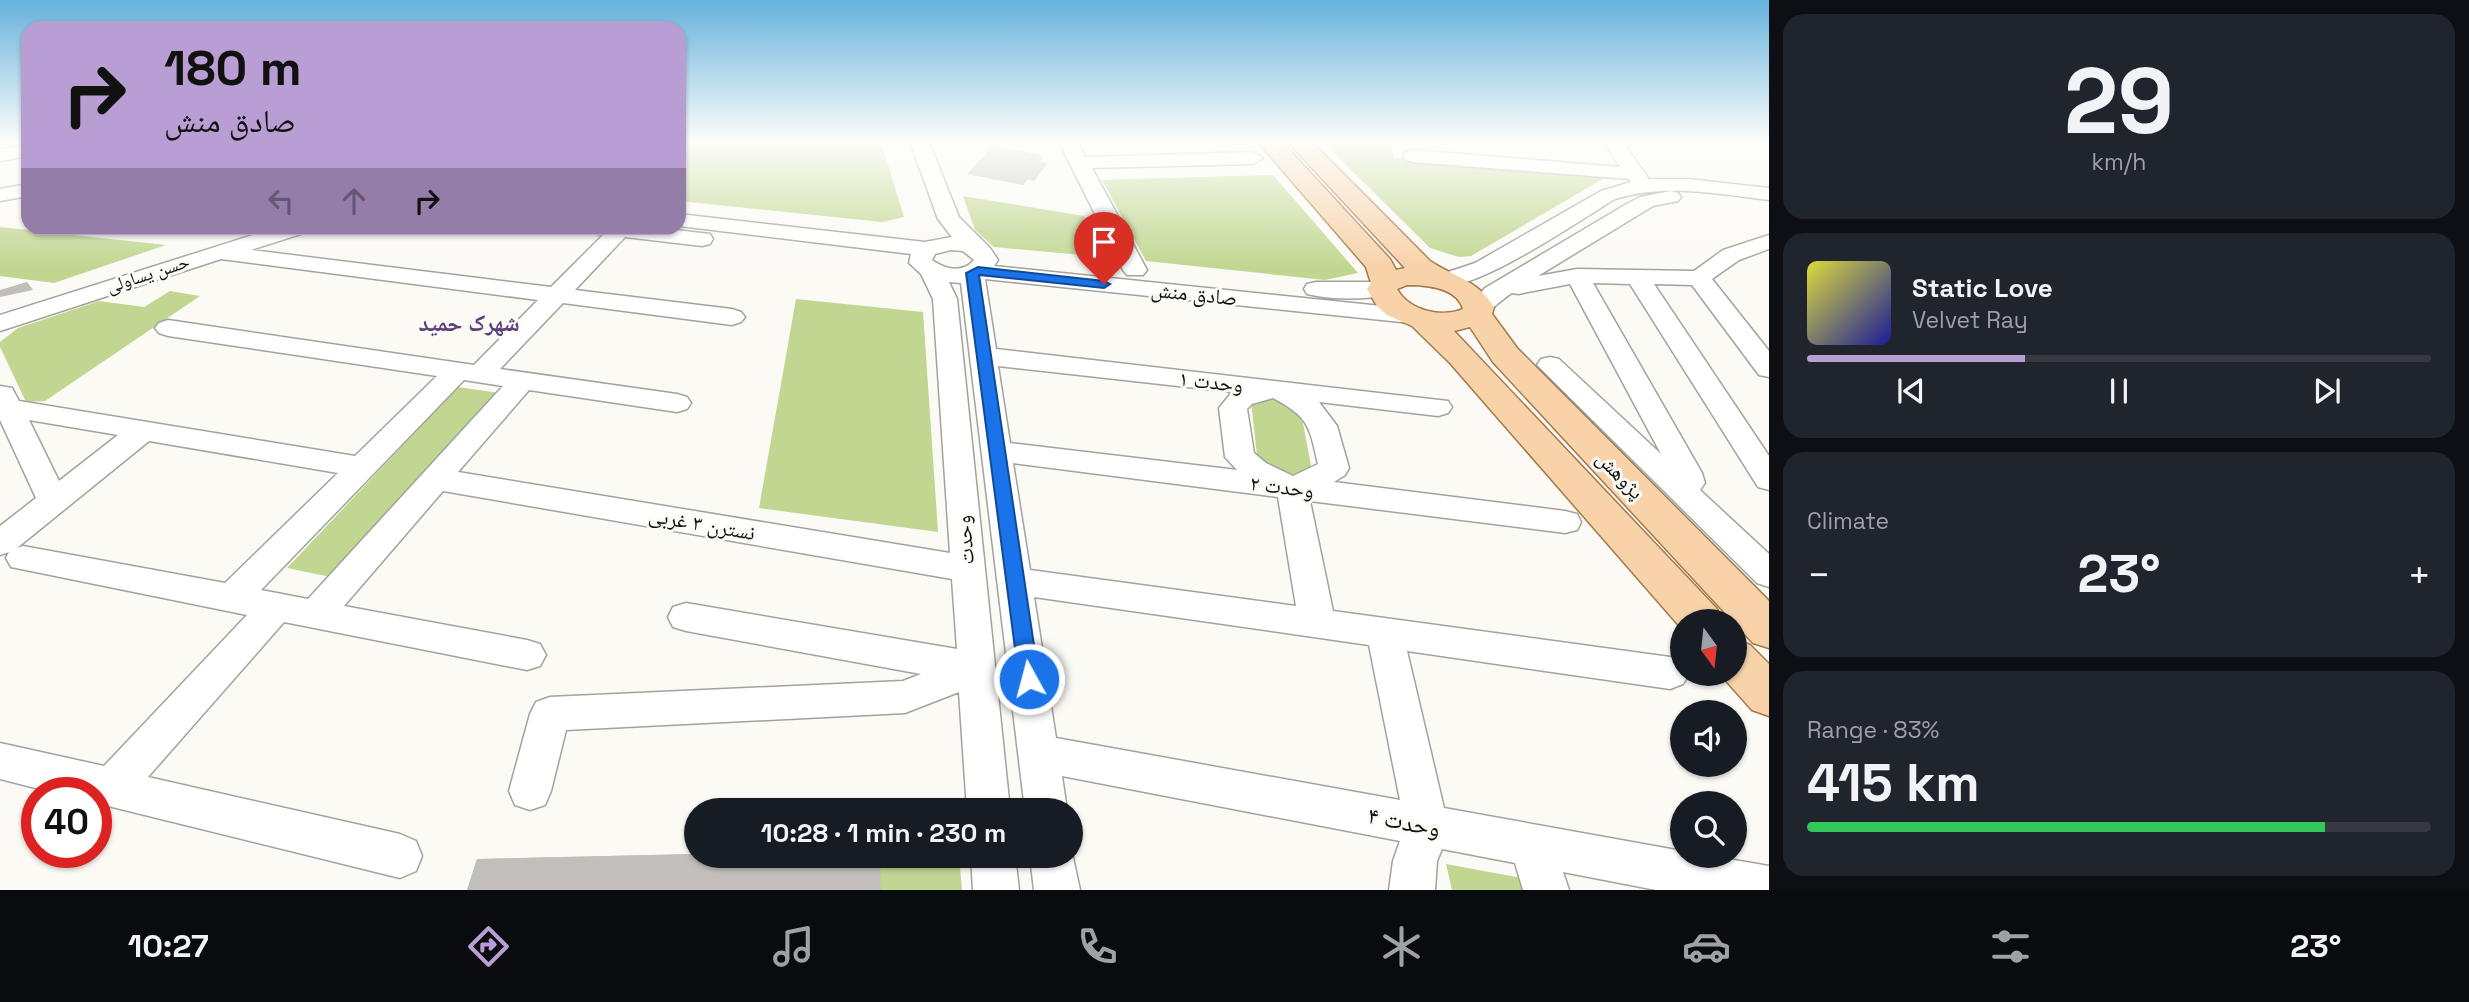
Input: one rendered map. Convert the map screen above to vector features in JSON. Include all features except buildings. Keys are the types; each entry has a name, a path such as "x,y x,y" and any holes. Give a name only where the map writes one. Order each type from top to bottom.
{"main road":[{"name":"پژوهش","path":"1296,184 1380,265 1385,297 1392,305 1416,316 1462,356 1690,609"},
{"name":"پژوهش","path":"1339,184 1420,267 1467,291 1483,305 1505,355 1769,630"},
{"path":"1384,286 1406,276 1441,280"},
{"path":"1416,316 1455,322 1468,320 1483,305"},
{"path":"1747,672 1769,696"}],"street":[{"path":"935,184 948,219 976,260"},
{"path":"1090,184 1135,270"},
{"path":"1628,184 1769,204"},
{"path":"1483,305 1632,209 1647,186"},
{"path":"1441,280 1483,268 1608,195 1625,188 1682,186 1769,194"},
{"path":"0,195 21,191"},
{"path":"930,258 948,219"},
{"path":"686,221 930,258 952,276 976,260"},
{"name":"حسن یساولی","path":"0,313 240,235"},
{"name":"حسن یساولی","path":"0,323 273,235"},
{"path":"232,598 362,467 558,295 606,235"},
{"path":"677,235 930,258 954,243 976,260"},
{"path":"1483,305 1542,281 1577,276 1699,278 1731,255 1769,242"},
{"path":"216,252 732,317"},
{"name":"وحدت","path":"930,258 945,299 988,798"},
{"name":"صادق منش","path":"976,260 1135,270 1336,291 1384,286"},
{"name":"صادق منش","path":"976,260 1311,307 1416,316"},
{"name":"وحدت","path":"976,260 984,356 1045,798"},
{"path":"1636,275 1769,480"},
{"path":"1577,276 1687,473 1689,483 1679,488"},
{"path":"1699,278 1769,369"},
{"path":"169,328 677,403"},
{"name":"وحدت ۱","path":"984,356 1438,407"},
{"path":"1550,365 1769,574"},
{"path":"315,615 522,380"},
{"path":"1276,389 1304,403 1320,416 1334,468 1318,478 1292,488 1255,470 1240,457 1233,408 1242,398 1276,389"},
{"path":"5,400 143,430 362,467"},
{"path":"5,400 53,501"},
{"path":"143,430 53,501 12,551 315,615 527,655"},
{"name":"وحدت ۲","path":"999,451 1564,522"},
{"name":"نسترن ۳ غربی","path":"436,479 968,569"},
{"path":"1292,488 1317,623"},
{"path":"1016,581 1670,673"},
{"path":"276,607 112,787 400,856"},
{"path":"686,617 976,668"},
{"path":"1385,633 1427,827 1415,861 1412,890"},
{"path":"530,791 550,714 905,697 976,668"},
{"name":"وحدت ۴","path":"1039,753 1532,847 1769,889"},
{"path":"0,761 69,777"},
{"path":"1532,847 1546,890"},
{"path":"994,868 996,890"},
{"path":"1054,868 1057,890"}],"green space":[{"path":"686,184 894,184 904,217 882,222 686,202"},
{"path":"1104,184 1280,184 1358,273 1325,280 1146,261"},
{"path":"1365,184 1595,184 1471,256 1459,257 1430,248"},
{"path":"963,196 1084,216 1104,257 994,247 975,230"},
{"path":"0,227 21,229 21,235 74,235 166,245 54,283 0,276"},
{"path":"170,291 200,296 45,401 26,402 0,347 0,342 18,328 99,301 144,307"},
{"path":"796,299 923,312 938,532 759,508"},
{"path":"458,387 499,393 336,578 287,568"},
{"path":"1258,397 1291,401 1300,407 1312,471 1285,475 1258,465 1251,401"},
{"path":"684,854 684,868 960,868 962,890 467,890 477,859"},
{"path":"1446,864 1528,879 1531,890 1452,890"}],"district":[{"name":"شهرک حمید","path":"469,323"}],"route":[{"path":"1029,679 999,451 973,296 972,273 978,271 1104,284"}]}
